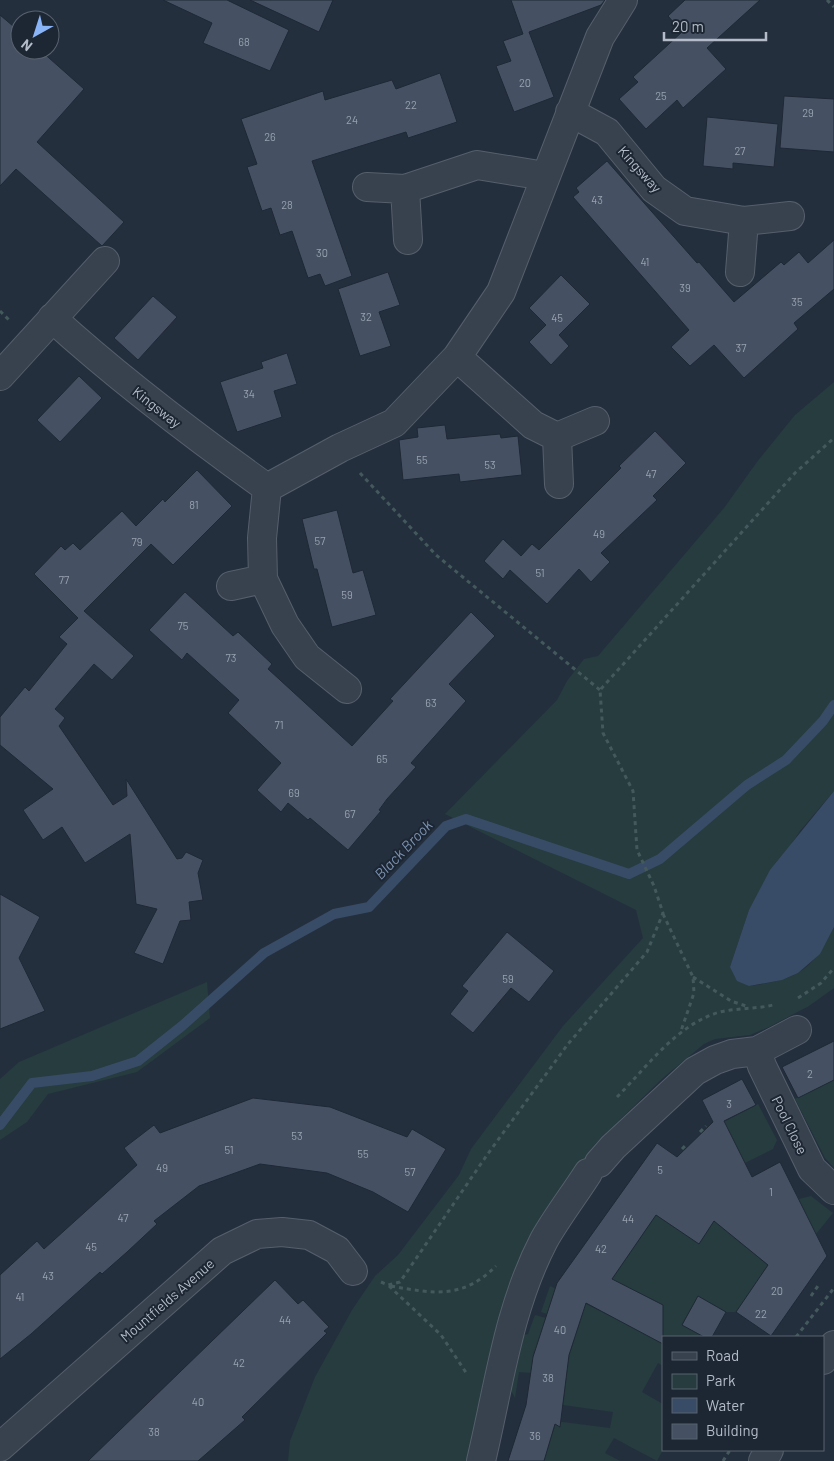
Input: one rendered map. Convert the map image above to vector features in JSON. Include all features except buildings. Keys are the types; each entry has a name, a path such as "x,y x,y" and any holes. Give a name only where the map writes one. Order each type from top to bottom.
{"street":[{"path":"347,689 307,657 285,625 263,579 262,538 267,488 340,448 394,423 457,358 501,292 600,37 623,0"},
{"name":"Kingsway","path":"570,112 607,132 654,190 685,211 744,221 790,216"},
{"path":"367,187 405,189 477,165 545,176"},
{"path":"405,189 408,240"},
{"path":"740,272 744,221"},
{"path":"0,376 105,261"},
{"name":"Kingsway","path":"52,318 134,389 209,447 267,488"},
{"path":"457,358 533,424 556,437"},
{"path":"556,437 595,421"},
{"path":"556,437 559,484"},
{"path":"231,586 263,579"},
{"path":"481,1461 508,1335 528,1276 545,1240 594,1168 646,1116 703,1066 732,1054 757,1051 797,1030"},
{"name":"Pool Close","path":"757,1051 762,1066 812,1169 834,1190"},
{"name":"Mountfields Avenue","path":"0,1447 222,1251 257,1234 282,1232 309,1235 337,1250 353,1271"},
{"path":"824,1359 834,1345"}],"path":[{"path":"827,0 834,8"},
{"path":"680,1033 694,993 692,976 663,913 654,886 638,850 633,791 603,734 600,690 795,473 834,438"},
{"path":"340,448 361,474 436,555 600,690"},
{"path":"388,1285 400,1282 487,1154 568,1044 647,952 663,913"},
{"path":"692,976 731,1001 752,1008"},
{"path":"700,1132 706,1126"},
{"path":"682,1150 688,1144"},
{"path":"353,1271 388,1285 435,1292 463,1288 481,1281 502,1260"},
{"path":"811,1296 820,1283"},
{"path":"388,1285 440,1335 469,1376"},
{"path":"797,1336 834,1288"}],"green space":[{"path":"834,382 834,791 800,831 749,910 730,967 749,986 791,976 810,964 834,927 834,988 809,1006 769,1027 750,1035 715,1039 704,1044 664,1077 595,1144 544,1217 472,1461 288,1461 290,1441 315,1377 352,1310 375,1276 398,1255 459,1175 471,1149 563,1026 643,938 636,910 445,814 557,700 567,681 584,659 598,656 724,508 757,462 795,415"},
{"path":"207,982 210,1018 137,1072 48,1094 27,1122 0,1140 0,1079 19,1062"},
{"path":"834,1080 834,1168 825,1158 795,1099"},
{"path":"758,1104 777,1140 773,1149 715,1178 722,1192 742,1182 758,1213 797,1194 799,1199 811,1196 833,1213 804,1249 762,1215 740,1242 768,1265 736,1312 726,1312 698,1296 682,1324 702,1336 662,1336 662,1365 658,1363 642,1392 662,1403 662,1451 657,1461 614,1438 605,1453 620,1461 544,1461 554,1428 523,1417 610,1428 613,1412 563,1405 569,1355 534,1351 531,1373 519,1372 515,1398 508,1385 519,1336 528,1334 535,1315 546,1318 539,1340 571,1350 585,1305 554,1294 547,1314 541,1312 550,1286 640,1331 655,1302 603,1276 627,1240 635,1245 656,1214 699,1244 708,1229 662,1197 686,1163 677,1157 683,1151 706,1174 730,1150 707,1127 713,1122 716,1126"}],"water":[{"path":"834,791 834,927 820,954 798,973 782,980 749,986 737,981 730,967 749,910 770,870"}],"waterway":[{"name":"Black Brook","path":"0,1125 32,1083 92,1076 138,1061 182,1026 264,953 334,914 369,907 446,826 466,819 629,874 660,859 747,785 786,760 823,721 834,705"}]}
